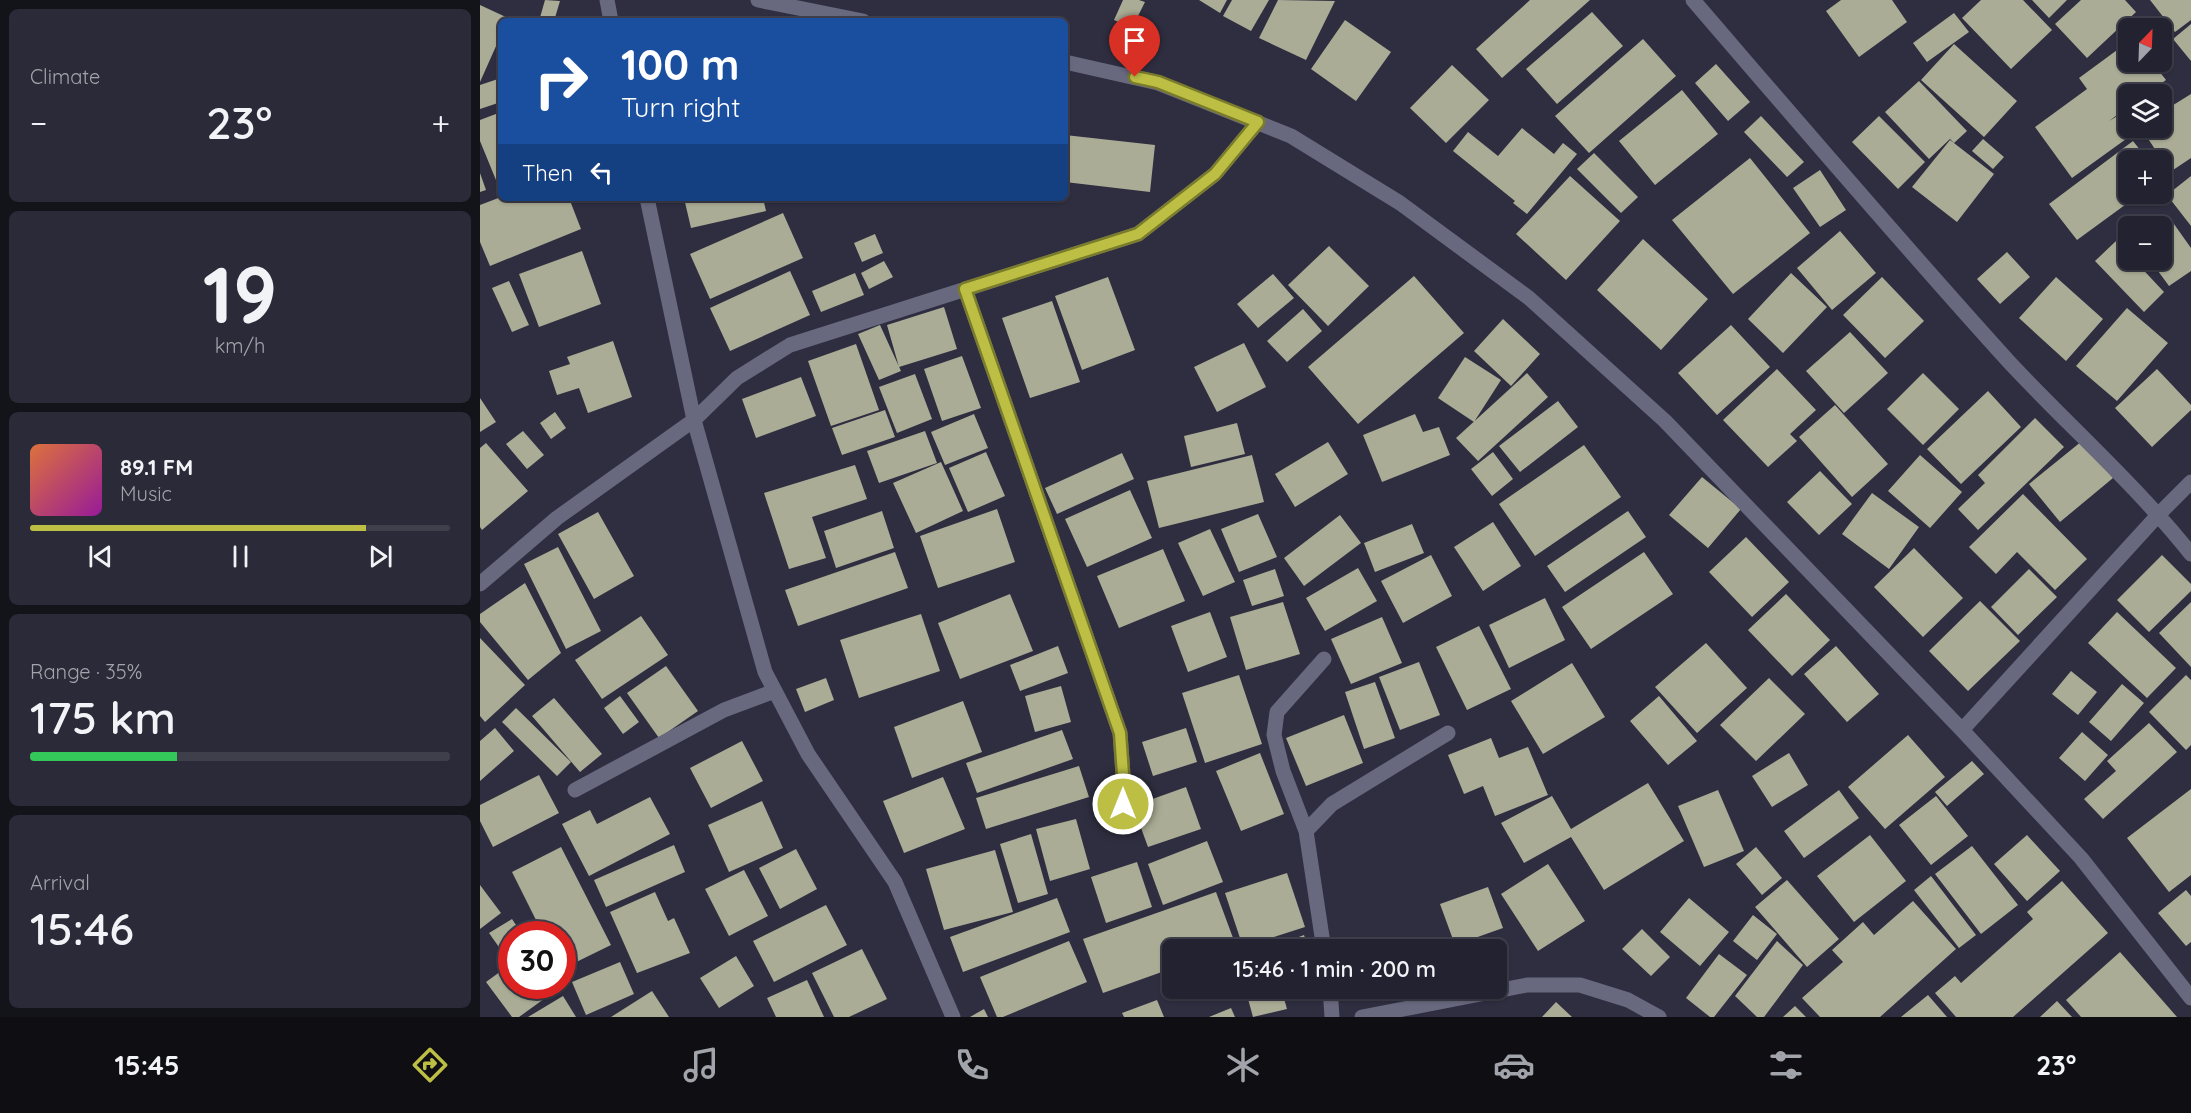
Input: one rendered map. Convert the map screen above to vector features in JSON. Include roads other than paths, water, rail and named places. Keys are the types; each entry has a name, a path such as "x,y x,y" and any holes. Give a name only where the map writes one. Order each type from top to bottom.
{"street":[{"path":"607,0 610,18"},
{"path":"758,0 848,18"},
{"path":"1693,0 1878,214 2012,364 2159,514 2191,554"},
{"path":"1068,63 1158,82 1292,136 1400,203 1529,298 1665,421 1962,730 2081,858 2191,998"},
{"path":"480,584 557,518 694,420 737,378 790,345 1138,234 1215,174 1258,122"},
{"path":"648,201 694,420 765,672 808,754 895,882 952,1017"},
{"path":"965,289 1120,733 1124,788 1121,820"},
{"path":"1962,730 2159,514 2191,482"},
{"path":"1322,939 1306,831 1283,771 1274,735 1276,712 1324,660"},
{"path":"575,790 724,710 775,691"},
{"path":"1306,831 1332,804 1448,733"},
{"path":"1362,1017 1527,985 1580,986 1628,1000 1659,1017"},
{"path":"1331,999 1332,1017"}]}
